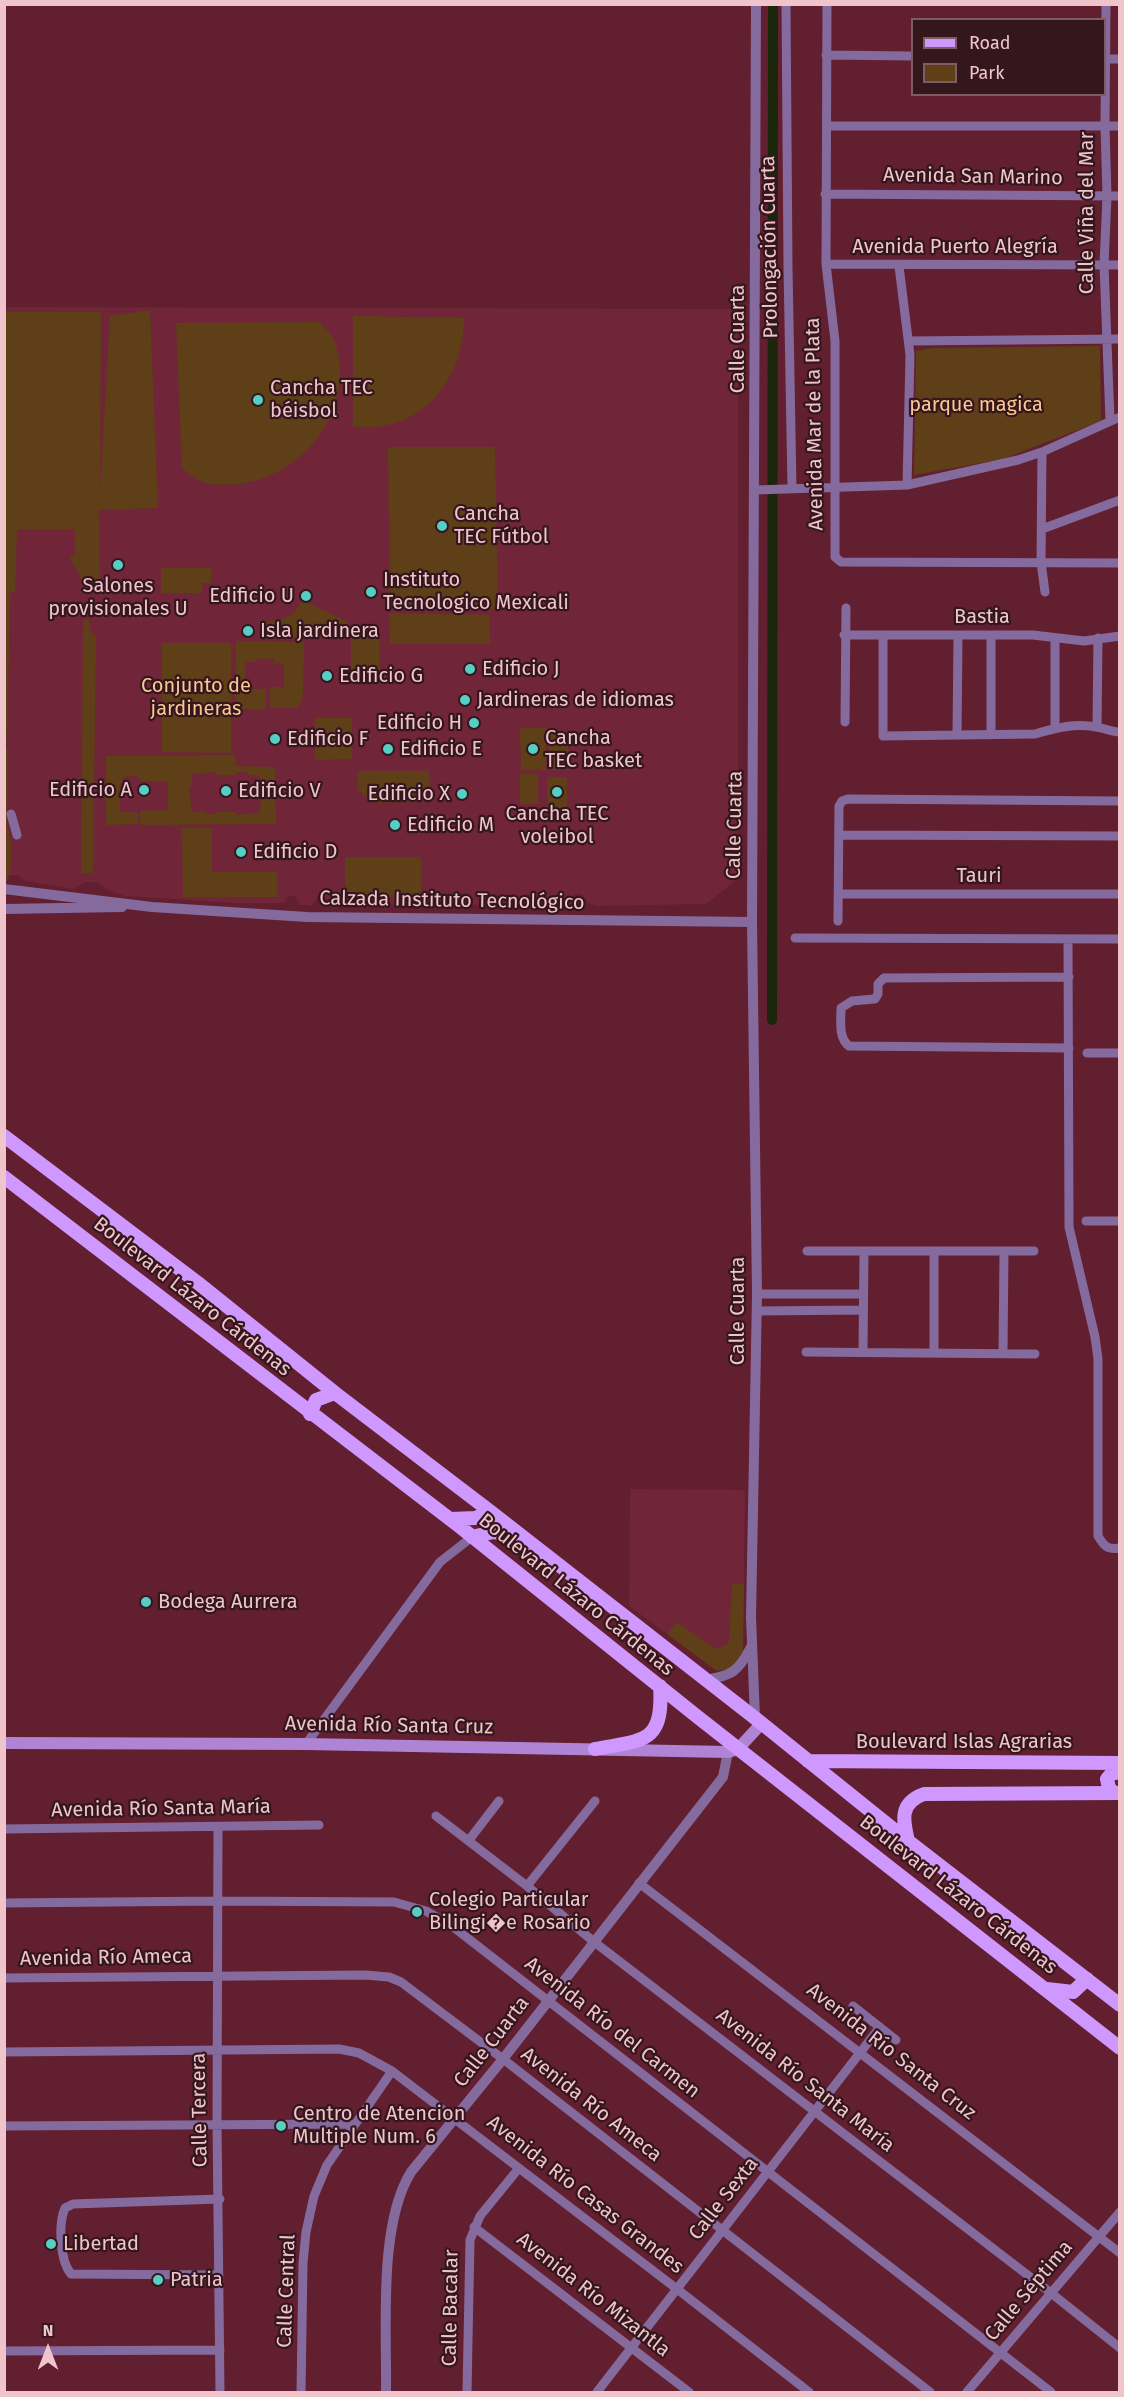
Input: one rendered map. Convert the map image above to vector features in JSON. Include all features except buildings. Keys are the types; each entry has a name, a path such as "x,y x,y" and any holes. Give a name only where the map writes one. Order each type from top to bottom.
{"main road":[{"name":"Boulevard Lázaro Cárdenas","path":"4,1136 198,1283 335,1394 490,1512 758,1721 908,1842 1119,2005"},
{"name":"Boulevard Lázaro Cárdenas","path":"4,1177 310,1414 451,1519 660,1686 733,1750 1119,2048"},
{"path":"310,1414 316,1400 335,1394"},
{"path":"451,1519 475,1518 490,1512"},
{"path":"472,1538 493,1532 519,1535"},
{"path":"595,1749 635,1741 650,1735 656,1729 661,1716 660,1686"},
{"path":"733,1750 758,1721"},
{"name":"Avenida Río Santa Cruz","path":"4,1743 306,1744 733,1750"},
{"name":"Boulevard Islas Agrarias","path":"808,1761 1119,1763"},
{"path":"1117,1793 1109,1788 1107,1779 1111,1774 1119,1772"},
{"path":"908,1842 905,1824 906,1810 913,1799 924,1794 1117,1793"},
{"path":"1045,1989 1074,1992 1087,1979"}],"street":[{"name":"Calle Cuarta","path":"756,4 760,490 752,922 757,1294 751,1646 758,1721"},
{"name":"Prolongación Cuarta","path":"786,4 789,488"},
{"name":"Avenida Mar de la Plata","path":"827,4 826,264 835,341 834,550 837,560 1119,563"},
{"path":"826,55 911,56"},
{"name":"Calle Viña del Mar","path":"1105,96 1106,339 1115,419"},
{"path":"828,126 1119,126"},
{"name":"Avenida San Marino","path":"825,194 1119,196"},
{"name":"Avenida Puerto Alegría","path":"826,264 1119,265"},
{"path":"899,266 909,341 908,485"},
{"path":"909,341 1119,339"},
{"path":"760,490 908,485 997,466 1042,452 1115,419"},
{"path":"1042,452 1041,562 1045,591"},
{"path":"1042,529 1119,500"},
{"path":"845,722 846,608"},
{"name":"Bastia","path":"844,635 1033,635 1084,641 1119,636"},
{"path":"883,635 883,736 1035,734 1055,728 1097,727 1110,732 1119,732"},
{"path":"957,735 958,635"},
{"path":"991,635 991,735"},
{"path":"1055,638 1055,728"},
{"path":"1097,727 1098,638"},
{"path":"838,921 839,806 842,801 848,799 1119,801"},
{"path":"11,814 17,836"},
{"path":"839,835 1119,836"},
{"path":"5,889 10,897 5,909"},
{"name":"Calzada Instituto Tecnológico","path":"5,889 152,907 323,917 752,922"},
{"name":"Tauri","path":"839,894 1119,894"},
{"name":"Calzada Instituto Tecnológico","path":"5,909 152,907"},
{"path":"795,938 1119,939"},
{"path":"1068,939 1069,1227 1098,1359 1098,1536 1103,1545 1109,1549 1119,1548"},
{"path":"1069,977 884,978 880,980 875,999 852,1001 841,1008 842,1035 844,1042 849,1046 1069,1047"},
{"path":"1087,1053 1119,1053"},
{"path":"1086,1221 1119,1221"},
{"path":"807,1251 1035,1251"},
{"path":"863,1352 864,1251"},
{"path":"934,1251 934,1352"},
{"path":"1004,1251 1004,1353"},
{"path":"757,1294 863,1294"},
{"path":"756,1311 863,1310"},
{"path":"806,1352 1035,1354"},
{"path":"306,1744 440,1562 472,1538"},
{"path":"704,1680 723,1677 733,1672 741,1664 751,1646"},
{"name":"Calle Cuarta","path":"386,2392 390,2236 402,2186 723,1777 733,1750"},
{"path":"469,1840 499,1801"},
{"path":"527,1886 595,1801"},
{"name":"Avenida Río Santa María","path":"436,1816 527,1886 593,1941 1051,2293 1119,2348"},
{"name":"Avenida Río Santa María","path":"4,1829 319,1825"},
{"name":"Calle Tercera","path":"218,1827 217,2124 220,2392"},
{"name":"Avenida Río Santa Cruz","path":"639,1883 1119,2253"},
{"name":"Avenida Río del Carmen","path":"4,1903 394,1902 426,1911 452,1926 1051,2392"},
{"name":"Avenida Río Ameca","path":"4,1978 218,1975 389,1977 412,1989 930,2392"},
{"path":"854,2006 896,2040"},
{"name":"Calle Sexta","path":"597,2392 880,2027"},
{"name":"Avenida Río Casas Grandes","path":"4,2052 349,2050 372,2058 392,2070 455,2118 809,2392"},
{"name":"Calle Central","path":"301,2392 303,2264 306,2232 314,2196 327,2165 392,2070"},
{"path":"4,2126 354,2124"},
{"name":"Calle Bacalar","path":"467,2392 469,2250 474,2227 494,2196 519,2168"},
{"path":"219,2199 82,2202 65,2208 62,2225 63,2251 71,2274 84,2276 219,2275"},
{"name":"Calle Séptima","path":"967,2392 1119,2212"},
{"name":"Avenida Río Mizantla","path":"474,2227 689,2392"},
{"path":"4,2351 219,2350"}],"shaded area":[{"name":"Instituto Tecnologico Mexicali","path":"4,307 738,309 738,879 706,904 596,906 587,902 582,894 575,894 574,901 570,905 541,905 534,894 526,894 522,904 509,905 502,903 497,894 492,894 485,905 440,904 437,894 434,894 426,905 339,905 331,904 324,896 318,896 313,905 301,905 294,896 288,896 284,903 234,903 125,896 107,890 98,882 86,882 73,889 26,881 17,875 9,875 5,880"},
{"path":"630,1489 745,1490 743,1651 717,1671 629,1606"}],"green space":[{"path":"150,310 158,508 99,510 100,593 89,593 69,556 75,556 75,529 17,529 15,592 10,593 7,741 5,741 5,312 101,312 100,491 110,316"},
{"name":"Cancha TEC béisbol","path":"353,316 464,318 462,341 456,363 447,382 434,399 418,412 399,422 377,427 353,427"},
{"name":"Cancha TEC béisbol","path":"320,322 334,340 340,365 339,389 332,413 320,434 304,453 284,468 262,479 238,484 207,483 182,468 176,323"},
{"name":"parque magica","path":"1100,346 1101,421 1003,459 914,475 916,351 932,348"},
{"name":"Cancha TEC Fútbol","path":"388,447 495,447 498,609 390,606"},
{"path":"161,568 211,568 211,583 202,583 202,593 161,593"},
{"path":"302,600 348,622 348,638 259,636 259,622 285,618 295,612"},
{"path":"389,613 489,615 490,644 390,644"},
{"path":"83,619 89,620 90,631 96,636 93,873 81,873"},
{"path":"351,629 379,629 380,677 351,677"},
{"path":"236,641 304,642 303,697 297,708 270,708 270,687 284,687 284,663 274,663 274,659 256,659 256,662 245,662 245,687 235,687"},
{"name":"Conjunto de jardineras","path":"162,643 231,643 231,753 162,752"},
{"path":"235,689 266,689 266,709 235,709"},
{"path":"315,718 352,718 352,759 315,760"},
{"name":"Cancha TEC basket","path":"520,728 546,728 546,770 521,770"},
{"name":"Cancha TEC basket","path":"568,731 568,770 549,770 548,732"},
{"path":"5,748 8,748 6,825 10,837 11,855 10,872 5,883"},
{"path":"235,755 236,766 275,767 276,824 140,825 140,811 168,810 168,782 140,781 138,776 122,777 120,811 138,813 138,824 106,825 106,756","holes":["216,772 216,775 236,775 237,772 247,772 247,775 260,775 263,799 260,812 237,815 236,812 217,812 216,814 192,812 189,787 192,787 192,774"]},
{"path":"358,771 429,771 430,802 373,803 358,790"},
{"name":"Cancha TEC voleibol","path":"520,774 538,774 538,804 520,804"},
{"name":"Cancha TEC voleibol","path":"547,777 567,777 567,808 548,808"},
{"path":"182,828 212,828 212,872 277,872 277,897 183,897"},
{"path":"345,857 421,857 421,897 345,897"},
{"path":"732,1584 744,1584 743,1651 731,1669 717,1671 667,1634 677,1622 716,1649 729,1643"}],"waterway":[{"path":"772,1020 773,4"}],"place":[{"name":"Cancha TEC béisbol","path":"258,400"},
{"name":"Cancha TEC Fútbol","path":"442,526"},
{"name":"Salones provisionales U","path":"118,565"},
{"name":"Instituto Tecnologico Mexicali","path":"371,592"},
{"name":"Edificio U","path":"306,596"},
{"name":"Isla jardinera","path":"248,631"},
{"name":"Edificio J","path":"470,669"},
{"name":"Edificio G","path":"327,676"},
{"name":"Jardineras de idiomas","path":"465,700"},
{"name":"Edificio H","path":"474,723"},
{"name":"Edificio F","path":"275,739"},
{"name":"Edificio E","path":"388,749"},
{"name":"Cancha TEC basket","path":"533,749"},
{"name":"Edificio A","path":"144,790"},
{"name":"Edificio V","path":"226,791"},
{"name":"Cancha TEC voleibol","path":"557,792"},
{"name":"Edificio X","path":"462,794"},
{"name":"Edificio M","path":"395,825"},
{"name":"Edificio D","path":"241,852"},
{"name":"Bodega Aurrera","path":"146,1602"},
{"name":"Colegio Particular Bilingi�e Rosario","path":"417,1912"},
{"name":"Centro de Atencion Multiple Num. 6","path":"281,2126"},
{"name":"Libertad","path":"51,2244"},
{"name":"Patria","path":"158,2280"}]}
